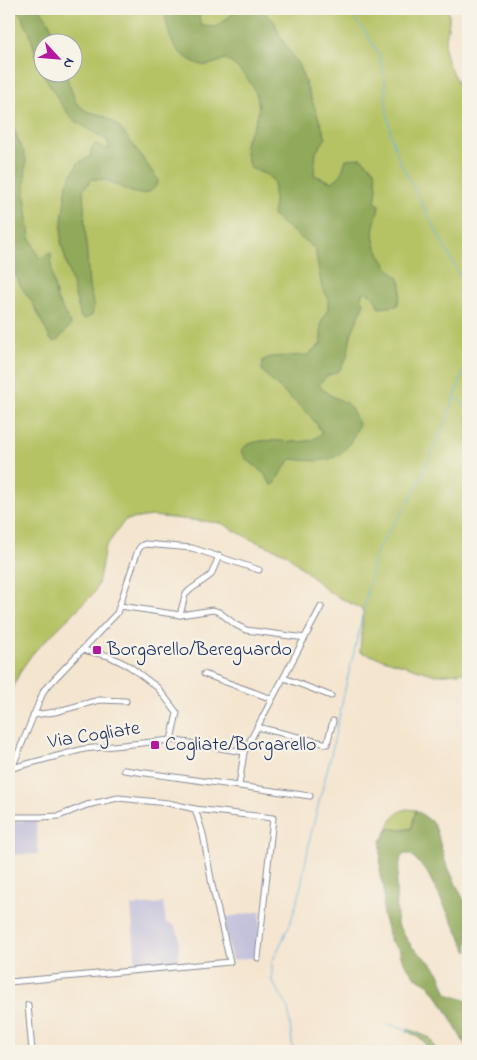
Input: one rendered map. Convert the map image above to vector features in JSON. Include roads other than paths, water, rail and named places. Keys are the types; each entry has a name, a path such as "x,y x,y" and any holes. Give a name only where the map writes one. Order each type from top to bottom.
{"street":[{"path":"10,768 45,688 112,620 120,606 138,550 141,546 144,544 185,546 259,570"},
{"path":"180,614 187,594 211,575 219,556"},
{"path":"120,606 180,614 213,610 246,630 305,638"},
{"path":"238,786 244,752 321,607"},
{"path":"83,650 121,661 158,688 177,713 171,740"},
{"path":"204,674 272,699"},
{"path":"284,678 331,696"},
{"path":"33,716 99,700 126,701"},
{"path":"257,727 328,744 333,721"},
{"name":"Via Cogliate","path":"10,768 84,749 171,740 244,752"},
{"path":"124,770 310,796"},
{"path":"9,817 40,818 59,816 87,805 114,798 166,802 195,809 273,818 258,958"},
{"path":"9,982 230,962 212,885 203,834 195,809"},
{"path":"28,1005 32,1051"}],"waterway":[{"path":"343,9 362,27 379,54 385,80 386,104 391,136 400,162 468,291"},
{"path":"293,1051 288,1007 272,981 272,962 289,926 299,896 311,834 331,755 373,563 379,546 407,505 422,475 445,423 468,360"},
{"path":"456,397 468,408"},
{"path":"388,1024 425,1038 432,1051"}],"place":[{"name":"Borgarello/Bereguardo","path":"97,650"},
{"name":"Cogliate/Borgarello","path":"155,745"}]}
